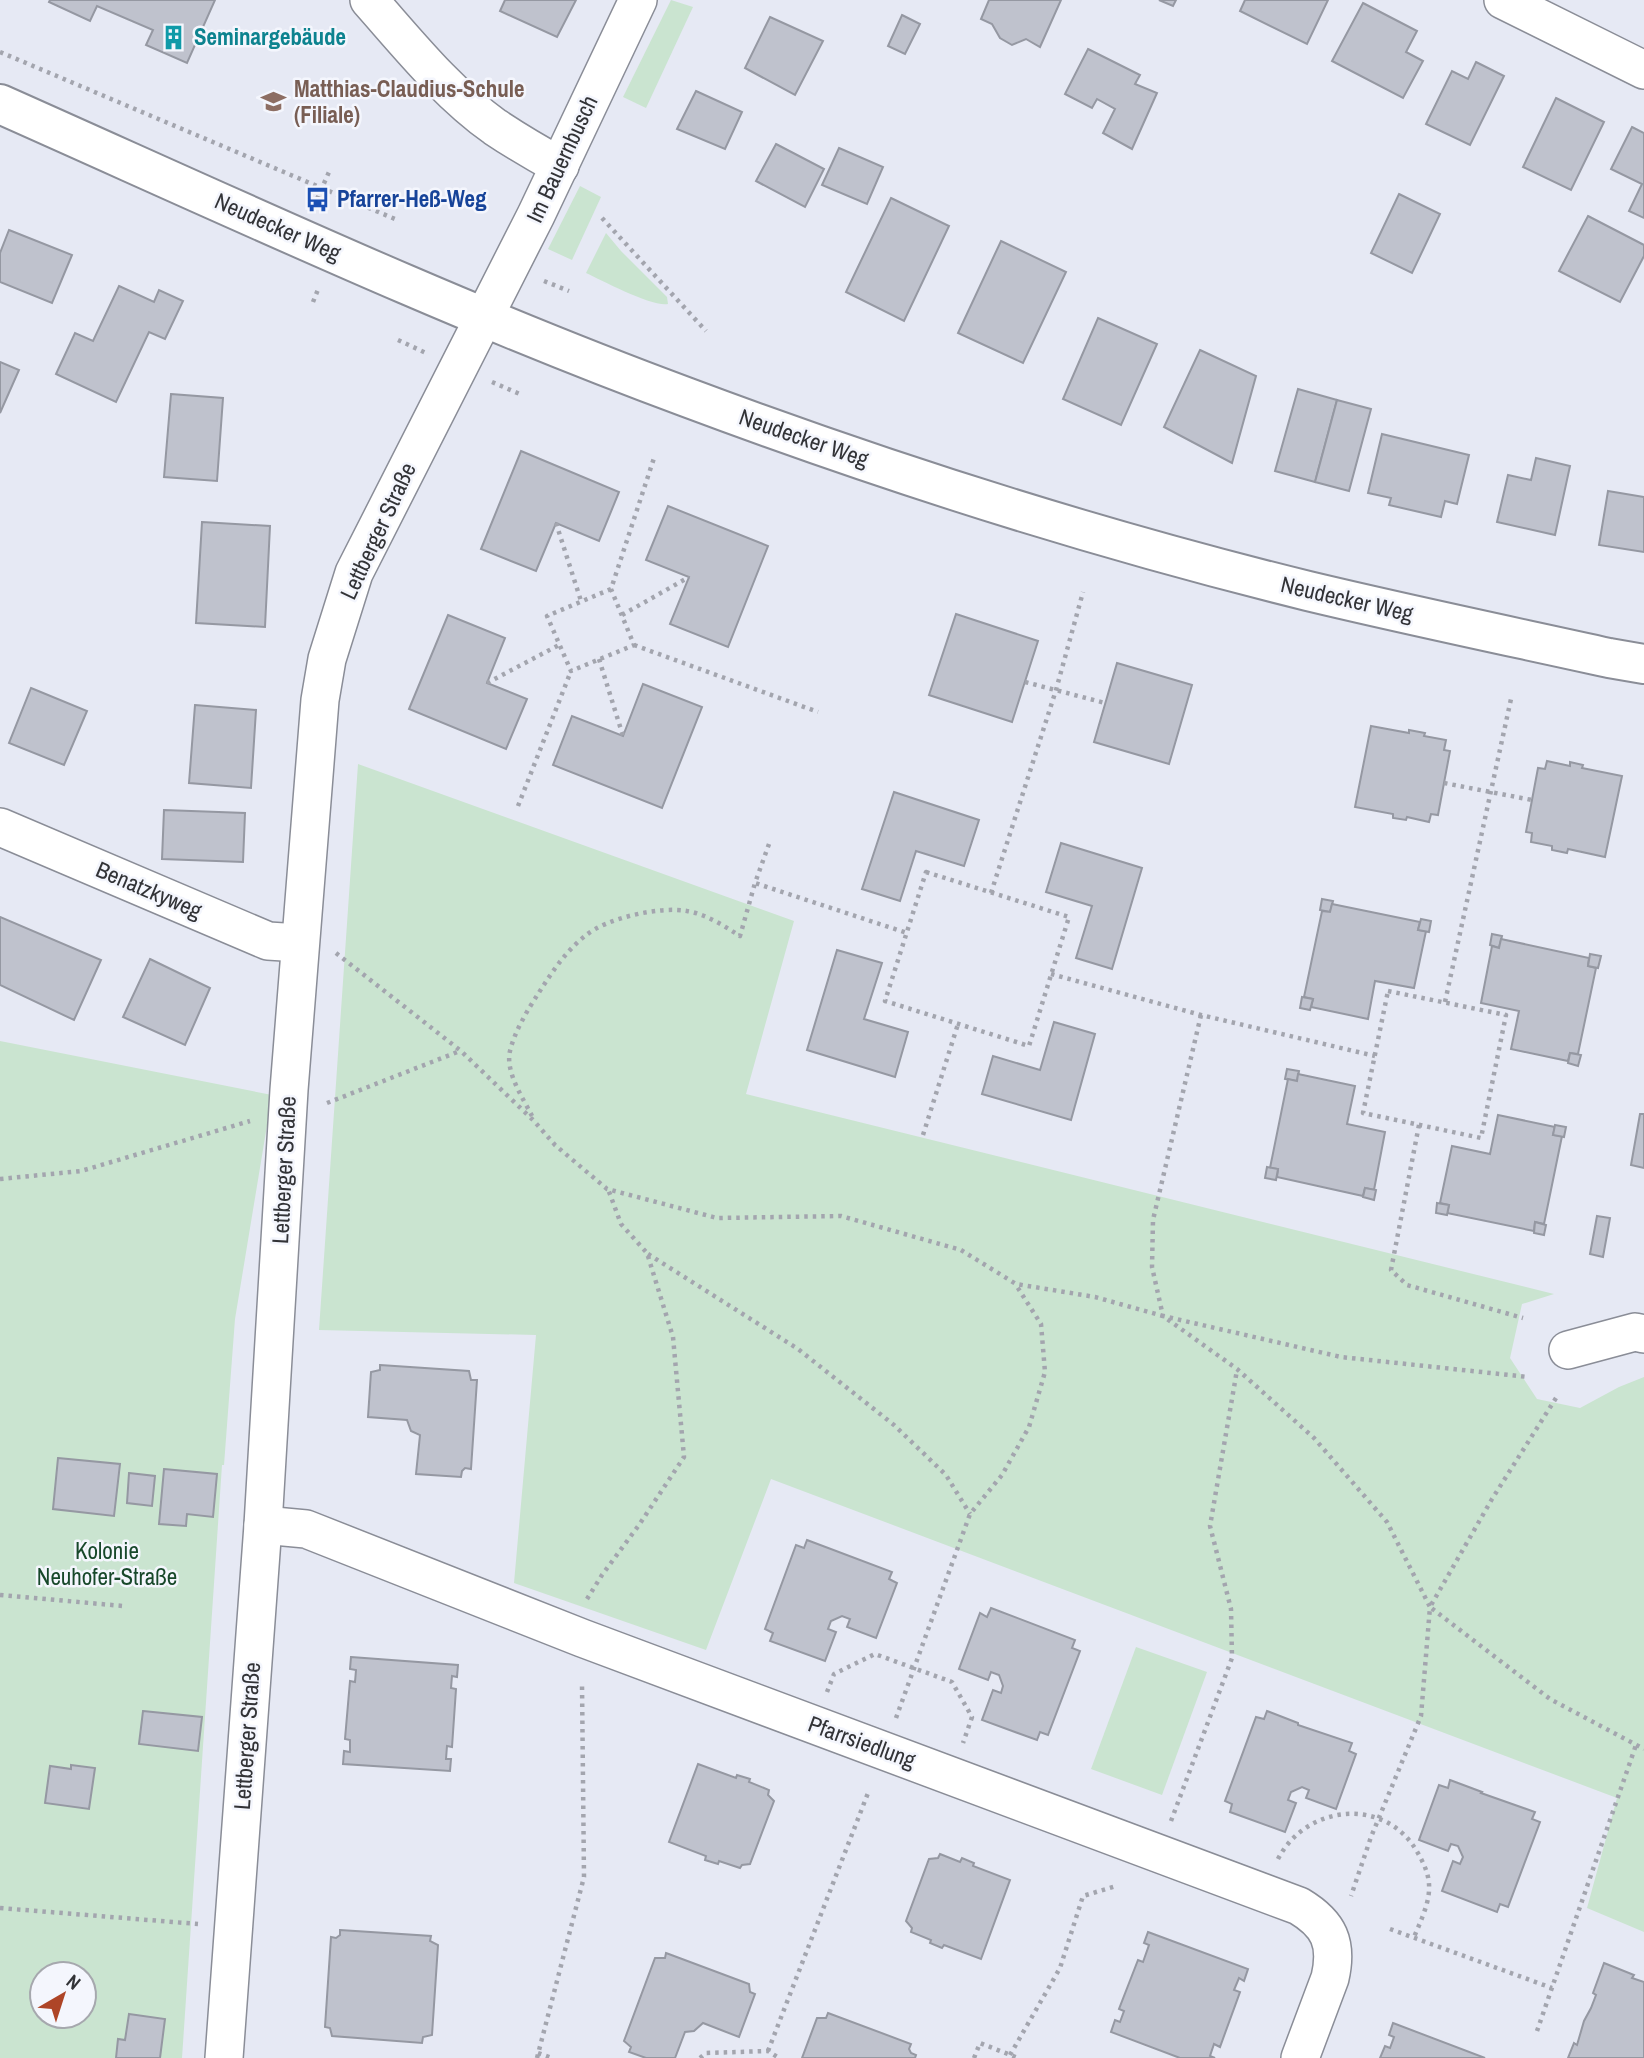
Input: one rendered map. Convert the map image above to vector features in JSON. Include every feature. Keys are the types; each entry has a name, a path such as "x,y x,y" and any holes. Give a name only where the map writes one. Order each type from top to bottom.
{"street":[{"path":"369,0 427,65 463,100 494,126 560,166"},
{"name":"Im Bauernbusch","path":"485,318 638,0"},
{"path":"1503,0 1644,70"},
{"name":"Neudecker Weg","path":"0,104 485,318 698,402 903,473 1103,536 1308,591 1644,664"},
{"name":"Lettberger Straße","path":"224,2058 263,1525 289,1090 316,946 320,700 327,660 354,573 457,367 485,318"},
{"name":"Benatzkyweg","path":"0,827 268,941 316,946"},
{"path":"1568,1350 1635,1332 1644,1334"},
{"name":"Pfarrsiedlung","path":"263,1525 306,1529 582,1637 1299,1906 1323,1924 1330,1936 1333,1957 1330,1978 1300,2058"}],"path":[{"path":"0,52 395,219"},
{"path":"317,199 329,172"},
{"path":"602,218 706,331"},
{"path":"313,302 321,282"},
{"path":"635,645 611,589 654,455"},
{"path":"556,523 581,601"},
{"path":"622,615 689,577"},
{"path":"571,671 547,616 611,589"},
{"path":"991,893 1056,690 1083,592"},
{"path":"487,682 559,645"},
{"path":"518,806 571,671 635,645 818,712"},
{"path":"599,659 623,736"},
{"path":"1025,682 1105,703"},
{"path":"1445,1003 1511,698"},
{"path":"1444,783 1532,800"},
{"path":"534,1121 512,1074 509,1052 528,1010 558,962 587,933 618,919 652,912 687,911 716,921 740,936 769,844"},
{"path":"926,872 991,893 1069,917 1029,1046 885,1001 926,872"},
{"path":"755,883 907,933"},
{"path":"316,946 461,1051 534,1121 555,1145 607,1189 717,1218 842,1216 961,1251 1016,1284 1095,1297 1163,1316 1341,1357 1528,1377"},
{"path":"1051,974 1202,1015 1375,1056"},
{"path":"1388,991 1506,1015 1481,1138 1363,1113 1375,1056 1388,991"},
{"path":"1202,1015 1153,1220 1152,1267 1163,1316 1237,1369 1314,1438 1387,1522 1430,1607 1550,1699 1644,1749"},
{"path":"923,1135 958,1024"},
{"path":"327,1102 461,1051"},
{"path":"0,1180 81,1171 261,1118"},
{"path":"1419,1125 1391,1270 1407,1285 1523,1318"},
{"path":"607,1189 621,1224 647,1253 798,1349 894,1425 946,1475 970,1514"},
{"path":"585,1602 684,1457 673,1336 647,1253"},
{"path":"894,1726 970,1514 1002,1475 1029,1427 1045,1372 1041,1324 1016,1284"},
{"path":"1169,1828 1232,1658 1231,1609 1210,1526 1237,1369"},
{"path":"1351,1896 1379,1818 1421,1716 1430,1607 1492,1499 1556,1398"},
{"path":"0,1595 123,1606"},
{"path":"824,1700 834,1674 875,1654 915,1668 952,1682 972,1717 960,1750"},
{"path":"552,2058 538,2056 584,1877 582,1684"},
{"path":"1536,2031 1636,1745"},
{"path":"768,2051 868,1793"},
{"path":"1274,1867 1283,1848 1298,1832 1313,1822 1349,1815 1366,1814 1379,1818 1404,1835 1416,1849 1426,1868 1429,1893 1414,1937"},
{"path":"1010,2055 1060,1968 1083,1896 1116,1886"},
{"path":"0,1908 202,1924"},
{"path":"1390,1928 1552,1988"},
{"path":"974,2058 980,2043 1018,2058"},
{"path":"700,2058 706,2053 768,2051 779,2058"}],"green space":[{"path":"671,0 693,7 646,108 623,97"},
{"path":"580,186 601,197 572,260 548,249"},
{"path":"606,233 667,297 668,304 640,298 586,273"},
{"path":"358,764 794,921 746,1094 1554,1294 1522,1304 1510,1358 1537,1399 1580,1408 1644,1377 1644,1932 1587,1908 1617,1798 771,1479 706,1650 514,1583 536,1335 319,1330"},
{"name":"Kolonie Neuhofer-Straße","path":"0,1041 272,1095 235,1319 222,1465 182,2058 0,2058"},
{"path":"1136,1647 1207,1672 1162,1795 1091,1769"}],"building":[{"name":"Seminargebäude","path":"215,0 187,63 146,45 153,30 97,6 90,21 49,2"},
{"path":"505,0 576,0 557,37 500,11"},
{"path":"989,0 1061,0 1040,47 1026,39 1012,45 1000,38 992,24 981,19"},
{"path":"1159,0 1176,0 1173,6"},
{"path":"1245,0 1328,0 1307,44 1240,11"},
{"path":"1363,3 1417,31 1406,52 1423,61 1403,98 1332,61"},
{"path":"902,15 920,24 905,54 888,46"},
{"path":"770,17 823,41 795,95 745,68"},
{"path":"1088,49 1140,75 1135,84 1157,93 1132,149 1103,133 1115,109 1097,99 1092,108 1065,94"},
{"path":"1476,62 1504,76 1470,145 1426,124 1452,71 1468,79"},
{"path":"696,91 742,112 725,149 677,129"},
{"path":"1556,98 1604,122 1571,190 1523,167"},
{"path":"1632,127 1644,133 1644,218 1629,211 1642,184 1611,169"},
{"path":"776,144 824,169 805,207 756,181"},
{"path":"839,148 883,167 867,204 822,185"},
{"path":"1399,194 1440,214 1412,273 1371,253"},
{"path":"891,198 949,226 904,321 846,292"},
{"path":"1588,216 1644,245 1644,256 1620,302 1559,271"},
{"path":"9,230 72,255 52,303 0,282 0,253"},
{"path":"1001,241 1066,272 1023,363 958,333"},
{"path":"119,286 154,302 159,290 183,301 165,339 149,332 116,402 56,374 75,333 93,341"},
{"path":"1098,318 1157,344 1121,425 1063,399"},
{"path":"1200,350 1256,376 1232,463 1164,427"},
{"path":"0,362 19,370 0,413"},
{"path":"1298,389 1337,400 1315,482 1275,471"},
{"path":"171,394 223,398 217,481 164,477"},
{"path":"1337,400 1371,409 1349,491 1315,482"},
{"path":"1382,434 1469,455 1457,504 1445,501 1441,517 1389,505 1391,498 1368,493"},
{"path":"521,451 619,492 599,541 556,523 536,571 481,549"},
{"path":"1536,458 1570,466 1555,535 1497,522 1508,475 1531,480"},
{"path":"1608,491 1644,497 1644,552 1599,545"},
{"path":"668,506 768,546 728,647 670,624 689,577 646,560"},
{"path":"202,522 270,526 265,627 196,623"},
{"path":"956,614 1038,641 1012,722 929,695"},
{"path":"448,615 505,638 487,683 527,699 506,749 409,709"},
{"path":"1117,663 1192,685 1169,764 1094,742"},
{"path":"643,684 702,707 662,808 553,765 572,716 623,736"},
{"path":"31,688 87,711 64,765 9,743"},
{"path":"195,705 256,710 251,788 189,783"},
{"path":"1371,726 1409,733 1409,730 1446,740 1444,750 1450,751 1438,815 1431,814 1429,822 1407,817 1406,820 1393,818 1393,814 1355,807"},
{"path":"1547,761 1570,766 1570,762 1583,765 1582,768 1622,776 1605,857 1568,849 1567,853 1552,850 1552,846 1531,842 1532,833 1526,832 1538,768 1545,769"},
{"path":"894,792 979,820 964,866 916,851 900,901 862,889"},
{"path":"164,810 245,813 243,862 162,859"},
{"path":"1061,843 1142,868 1112,969 1076,958 1092,906 1046,892"},
{"path":"1322,899 1333,901 1330,912 1320,910"},
{"path":"1332,904 1420,922 1418,930 1426,931 1414,988 1375,981 1368,1019 1311,1007 1313,999 1304,997 1322,911 1330,912"},
{"path":"0,917 101,960 74,1020 0,985"},
{"path":"1421,919 1431,921 1429,932 1418,930"},
{"path":"1492,934 1502,936 1499,948 1490,945"},
{"path":"1501,939 1589,958 1588,966 1596,968 1578,1054 1570,1053 1568,1061 1511,1049 1519,1011 1481,1003 1492,946 1499,948"},
{"path":"837,950 882,963 864,1019 908,1032 895,1077 807,1050"},
{"path":"1590,954 1601,956 1598,968 1588,966"},
{"path":"150,959 210,988 185,1045 123,1017"},
{"path":"1302,997 1313,999 1310,1010 1300,1008"},
{"path":"1054,1022 1095,1034 1071,1120 982,1094 993,1056 1040,1070"},
{"path":"1570,1053 1581,1055 1578,1066 1568,1063"},
{"path":"1287,1069 1299,1071 1297,1081 1285,1079"},
{"path":"1298,1074 1355,1086 1347,1124 1385,1132 1374,1190 1365,1188 1363,1196 1277,1177 1278,1169 1270,1168 1288,1079 1297,1081"},
{"path":"1640,1114 1644,1114 1644,1168 1631,1165"},
{"path":"1498,1115 1555,1127 1553,1135 1562,1136 1544,1224 1535,1222 1534,1231 1447,1213 1449,1205 1440,1203 1452,1146 1490,1154"},
{"path":"1555,1125 1566,1127 1564,1137 1553,1135"},
{"path":"1267,1167 1278,1169 1276,1180 1265,1178"},
{"path":"1365,1188 1376,1190 1374,1200 1363,1197"},
{"path":"1437,1203 1449,1205 1447,1215 1436,1213"},
{"path":"1597,1216 1610,1218 1603,1257 1590,1254"},
{"path":"1535,1222 1546,1225 1544,1235 1534,1233"},
{"path":"380,1365 469,1371 471,1380 477,1380 471,1469 465,1468 461,1477 416,1474 420,1435 411,1431 407,1420 368,1417 371,1372 380,1370"},
{"path":"58,1458 120,1464 114,1516 53,1509"},
{"path":"164,1469 217,1474 213,1517 187,1514 186,1526 159,1524"},
{"path":"129,1473 155,1476 152,1506 127,1503"},
{"path":"807,1540 892,1572 889,1579 897,1583 876,1638 847,1627 850,1619 842,1616 831,1621 828,1629 836,1632 825,1661 770,1641 773,1633 765,1629 796,1545 804,1548"},
{"path":"991,1608 1075,1640 1072,1648 1080,1651 1048,1735 1040,1732 1037,1740 982,1720 993,1690 1001,1693 1003,1686 999,1675 991,1672 988,1680 959,1669 980,1613 987,1617"},
{"path":"351,1657 458,1665 457,1677 452,1676 451,1688 456,1689 452,1747 447,1746 446,1759 451,1759 450,1771 343,1764 344,1751 350,1752 350,1740 345,1739 350,1681 355,1682 356,1670 350,1669"},
{"path":"143,1711 202,1717 198,1751 139,1744"},
{"path":"1267,1711 1298,1725 1352,1743 1349,1751 1356,1754 1336,1809 1306,1798 1309,1790 1302,1787 1291,1792 1288,1800 1296,1803 1285,1832 1230,1812 1232,1804 1225,1801 1256,1717 1264,1719"},
{"path":"698,1764 736,1778 737,1775 750,1779 749,1782 769,1790 768,1795 774,1801 750,1864 740,1868 719,1861 718,1864 705,1860 706,1856 669,1842"},
{"path":"71,1765 95,1768 89,1809 45,1803 50,1766 71,1769"},
{"path":"1450,1780 1535,1812 1532,1819 1540,1822 1508,1907 1500,1904 1497,1912 1442,1891 1453,1861 1460,1864 1463,1857 1458,1846 1451,1844 1448,1851 1419,1840 1439,1785 1448,1788"},
{"path":"940,1854 960,1862 962,1858 974,1863 973,1866 1010,1880 981,1959 944,1945 942,1948 930,1943 931,1940 911,1932 912,1928 906,1921 929,1859 938,1858"},
{"path":"340,1930 431,1936 430,1941 438,1945 432,2035 423,2037 422,2043 332,2036 330,2028 325,2027 331,1937 340,1935"},
{"path":"1148,1932 1248,1969 1244,1981 1239,1978 1234,1990 1240,1992 1220,2047 1214,2044 1210,2056 1215,2058 1180,2058 1111,2032 1115,2020 1120,2022 1124,2011 1119,2009 1138,1960 1143,1962 1149,1945 1144,1943"},
{"path":"666,1953 749,1984 750,1992 755,1994 739,2037 703,2023 694,2031 685,2032 675,2058 646,2058 629,2052 631,2047 624,2041 655,1958 665,1958"},
{"path":"1604,1963 1644,1982 1644,2058 1568,2058 1574,2043 1577,2045 1596,1995 1593,1993"},
{"path":"828,2013 911,2044 909,2049 916,2055 915,2058 802,2058 817,2018 826,2018"},
{"path":"129,2014 165,2019 160,2058 116,2058 118,2039 125,2040"},
{"path":"1393,2023 1485,2058 1380,2058 1385,2046 1390,2048 1394,2037 1389,2035"}],"place":[{"name":"Seminargebäude","path":"174,37"},
{"name":"Matthias-Claudius-Schule (Filiale)","path":"274,102"},
{"name":"Pfarrer-Heß-Weg","path":"317,199"}]}
